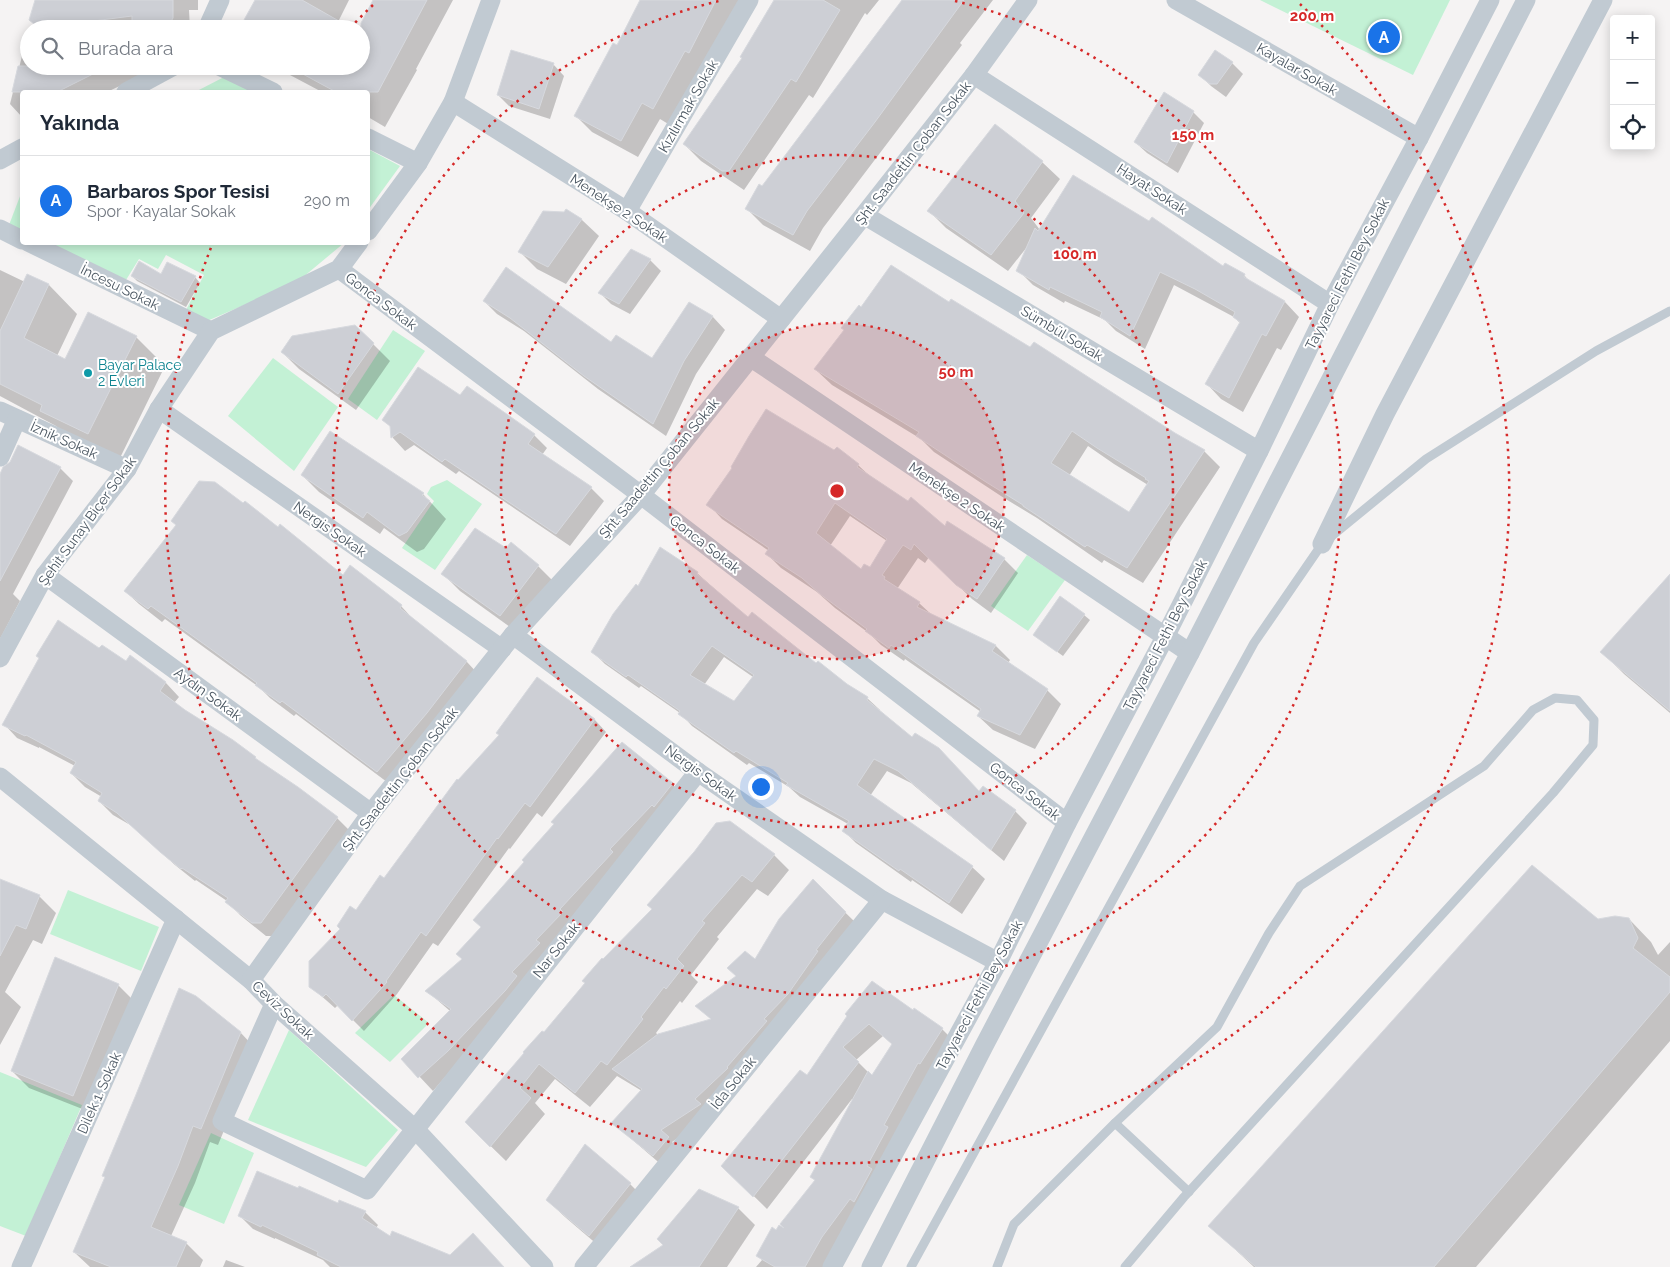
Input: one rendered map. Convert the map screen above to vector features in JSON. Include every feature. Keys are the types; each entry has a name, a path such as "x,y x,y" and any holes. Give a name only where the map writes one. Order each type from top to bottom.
{"street":[{"path":"211,20 220,0"},
{"path":"370,228 418,163 453,102 491,0"},
{"name":"Kızılırmak Sokak","path":"627,212 750,0"},
{"name":"Şht. Saadettin Çoban Sokak","path":"251,980 371,813 508,642 641,494 974,75 1028,0"},
{"name":"Kayalar Sokak","path":"1176,0 1419,138"},
{"name":"Tayyareci Fethi Bey Sokak","path":"832,1267 998,962 1067,823 1165,637 1259,451 1330,304 1490,0"},
{"name":"Tayyareci Fethi Bey Sokak","path":"871,1267 1526,0"},
{"path":"1322,544 1385,414 1603,0"},
{"path":"130,90 157,75"},
{"path":"238,75 269,90"},
{"name":"Hayat Sokak","path":"974,75 1330,304"},
{"name":"Menekşe 2 Sokak","path":"453,102 627,212 781,319"},
{"path":"370,139 418,163"},
{"path":"0,160 20,149"},
{"name":"Sümbül Sokak","path":"864,215 1259,451"},
{"path":"0,229 20,239"},
{"name":"İncesu Sokak","path":"34,245 211,331"},
{"path":"211,331 339,269 357,245"},
{"name":"Gonca Sokak","path":"339,269 641,494 1067,823"},
{"name":"Şehit Sunay Biçer Sokak","path":"0,658 45,575 127,469 159,409 211,331"},
{"name":"Menekşe 2 Sokak","path":"750,357 1190,653"},
{"name":"Nergis Sokak","path":"159,409 508,642 882,900 998,962"},
{"name":"İznik Sokak","path":"0,411 127,469"},
{"path":"0,457 18,419"},
{"name":"Aydın Sokak","path":"45,575 371,813"},
{"name":"Nar Sokak","path":"274,1004 222,1122 367,1190 698,772"},
{"name":"Ceviz Sokak","path":"0,777 251,980 274,1004 415,1129 537,1265"},
{"name":"İda Sokak","path":"584,1267 882,900"},
{"name":"Dilek 1. Sokak","path":"21,1267 176,918"}],"lane":[{"path":"911,1267 1254,643 1322,544 1426,460 1596,351 1670,311"},
{"path":"997,1267 1014,1224 1115,1123 1217,1027 1269,933 1300,886 1484,766 1533,710 1554,698 1577,700 1594,720 1593,745 1553,793 1189,1192 1125,1267"},
{"path":"1115,1123 1189,1192"}],"green space":[{"path":"1260,0 1450,0 1413,75"},
{"path":"226,76 255,90 199,90"},
{"path":"370,150 400,166 370,207"},
{"path":"20,196 20,231 9,225"},
{"path":"50,245 342,245 296,283 207,321 186,310 204,275 166,255 158,269 139,259 126,280"},
{"path":"393,330 425,351 377,420 348,399"},
{"path":"273,358 338,407 294,471 228,416"},
{"path":"447,480 482,504 435,570 402,548 434,501 427,494 431,487"},
{"path":"1027,555 1065,580 1028,631 991,606"},
{"path":"68,890 159,927 141,971 50,934"},
{"path":"394,995 429,1023 390,1062 355,1033"},
{"path":"289,1030 398,1130 366,1167 248,1120"},
{"path":"0,1072 82,1105 26,1236 0,1226"},
{"path":"211,1133 254,1153 224,1224 179,1205"}],"building":[{"path":"35,0 173,0 172,20 132,20 132,16 101,20 29,20"},
{"path":"255,0 302,0 337,20 244,20"},
{"path":"373,0 427,0 378,92 370,92 370,90 332,90 305,75 370,75 370,20 363,20"},
{"path":"640,0 716,0 689,53 685,51 653,109 642,103 621,141 574,116 613,43 617,45"},
{"path":"774,0 823,0 840,10 796,82 791,79 729,171 722,171 683,144 742,58 740,57"},
{"path":"902,0 964,0 807,211 793,235 745,209 759,184 762,186"},
{"path":"511,50 554,63 539,109 497,95"},
{"path":"1215,50 1233,62 1217,84 1210,84 1198,75"},
{"path":"18,66 20,66 20,75 91,75 61,90 20,90 20,92 12,92"},
{"path":"1164,92 1194,111 1167,163 1134,142"},
{"path":"995,124 1043,161 1015,201 1024,213 991,255 927,211"},
{"path":"1073,175 1149,221 1152,217 1223,266 1225,263 1245,274 1244,277 1285,301 1266,336 1262,334 1229,398 1205,384 1240,322 1233,317 1235,312 1160,272 1130,336 1100,317 1102,312 1050,287 1049,290 1016,271 1035,228 1038,231"},
{"path":"566,209 582,219 548,267 518,252 543,211 564,212"},
{"path":"631,249 651,259 619,304 598,293"},
{"path":"139,261 161,274 167,262 196,276 181,302 131,276"},
{"path":"891,265 949,302 951,299 1030,347 1034,342 1175,433 1205,450 1127,568 1087,545 1085,547 916,436 919,432 814,369 844,330 841,328 859,305 861,307","holes":["1072,431 1149,481 1129,512 1051,463"]},
{"path":"506,267 611,342 616,335 652,358 689,302 713,316 684,361 653,424 584,376 510,318 483,301"},
{"path":"27,274 49,284 24,338 65,359 88,312 137,336 88,434 40,411 42,405 0,384 0,331"},
{"path":"355,325 374,343 338,394 281,352 292,336"},
{"path":"418,367 460,395 467,386 535,434 528,444 592,487 556,534 445,459 442,462 400,432 391,438 390,426 382,420"},
{"path":"766,409 834,450 837,447 859,464 857,467 908,501 911,497 945,526 947,521 1005,558 977,599 956,585 914,544 911,550 903,545 882,575 885,577 884,579 920,602 917,607 996,645 992,651 1048,689 1020,735 977,716 981,709 891,645 889,648 865,631 867,629 802,578 765,554 769,548 706,505 732,468","holes":["835,503 887,539 870,567 864,564 861,569 816,533"]},
{"path":"330,431 424,493 422,495 430,501 407,532 399,536 367,512 363,518 301,475"},
{"path":"18,445 61,467 0,581 0,474 3,467 10,462"},
{"path":"199,481 215,482 243,503 245,501 278,527 280,524 343,575 350,565 402,605 400,608 467,661 427,713 377,772 282,701 280,703 255,685 257,683 151,606 148,609 124,591 176,525 171,521"},
{"path":"475,528 506,548 511,542 539,565 500,616 441,574"},
{"path":"660,547 698,572 697,574 748,617 752,612 816,663 818,661 847,684 868,697 867,700 912,737 915,733 939,748 979,791 983,786 1016,810 991,850 898,771 874,759 857,785 973,866 949,903 842,831 849,821 786,785 788,783 736,751 734,753 678,714 680,711 591,652 613,614 636,584 638,586","holes":["712,646 754,675 734,701 690,675"]},
{"path":"1670,574 1670,711 1600,652"},
{"path":"1060,596 1085,614 1057,652 1033,635"},
{"path":"58,620 99,648 102,645 126,661 130,655 166,682 160,691 185,710 233,740 255,758 338,817 261,923 252,923 225,902 228,898 181,869 117,813 98,801 102,793 70,773 76,762 26,735 2,725 39,658 36,656"},
{"path":"537,677 595,719 530,807 525,803 497,838 426,936 421,932 387,982 352,1021 326,994 323,997 309,987 309,961 340,929 337,926 350,906 356,910 380,875 384,878 457,779 499,735 496,733"},
{"path":"622,742 673,783 654,807 652,805 610,849 613,852 560,909 563,912 536,940 540,943 512,972 517,976 505,991 448,1051 418,1078 401,1059 451,1009 425,991 462,959 456,954 481,927 473,920 524,862 522,860 554,824 551,822"},
{"path":"730,821 775,854 752,882 742,875 702,921 705,923 677,959 684,966 666,989 664,987 641,1017 643,1019 607,1065 601,1061 575,1093 539,1064 520,1088 531,1098 490,1147 465,1122 523,1052 542,1031 544,1032 585,983 582,981 602,958 652,909 647,905 694,852 716,823"},
{"path":"1532,865 1598,919 1615,916 1629,918 1638,938 1633,948 1670,977 1670,992 1434,1267 1256,1267 1208,1226"},
{"path":"0,879 40,895 26,929 16,925 0,956"},
{"path":"813,879 846,912 816,950 818,951 788,994 764,1019 767,1021 728,1068 695,1099 701,1104 661,1130 669,1137 653,1156 611,1123 642,1089 612,1069 658,1034 711,1019 695,1006 736,976 727,968 745,951 755,959 779,919"},
{"path":"55,957 119,984 73,1096 11,1071"},
{"path":"872,981 913,1010 914,1008 943,1028 920,1064 918,1063 884,1125 888,1127 867,1166 872,1169 854,1202 850,1199 822,1237 805,1267 775,1267 756,1256 772,1227 776,1230 779,1225 784,1228 780,1224 815,1180 810,1177 868,1071 872,1075 892,1044 869,1024 843,1047 859,1062 753,1197 721,1166 800,1070 807,1075 847,1016 845,1014"},
{"path":"179,988 196,996 241,1032 201,1129 193,1126 178,1166 151,1227 187,1242 176,1267 111,1267 73,1252 105,1177 102,1176"},
{"path":"585,1144 631,1183 589,1236 546,1200"},
{"path":"257,1171 338,1203 339,1200 366,1211 362,1218 390,1236 392,1231 450,1255 473,1233 504,1267 341,1267 317,1255 318,1252 262,1225 261,1227 238,1216"},
{"path":"699,1189 739,1207 699,1267 630,1267 663,1245 657,1239"}],"place":[{"name":"Barbaros Spor Tesisi","path":"1384,37"},
{"name":"Bayar Palace 2 Evleri","path":"88,373"}]}
